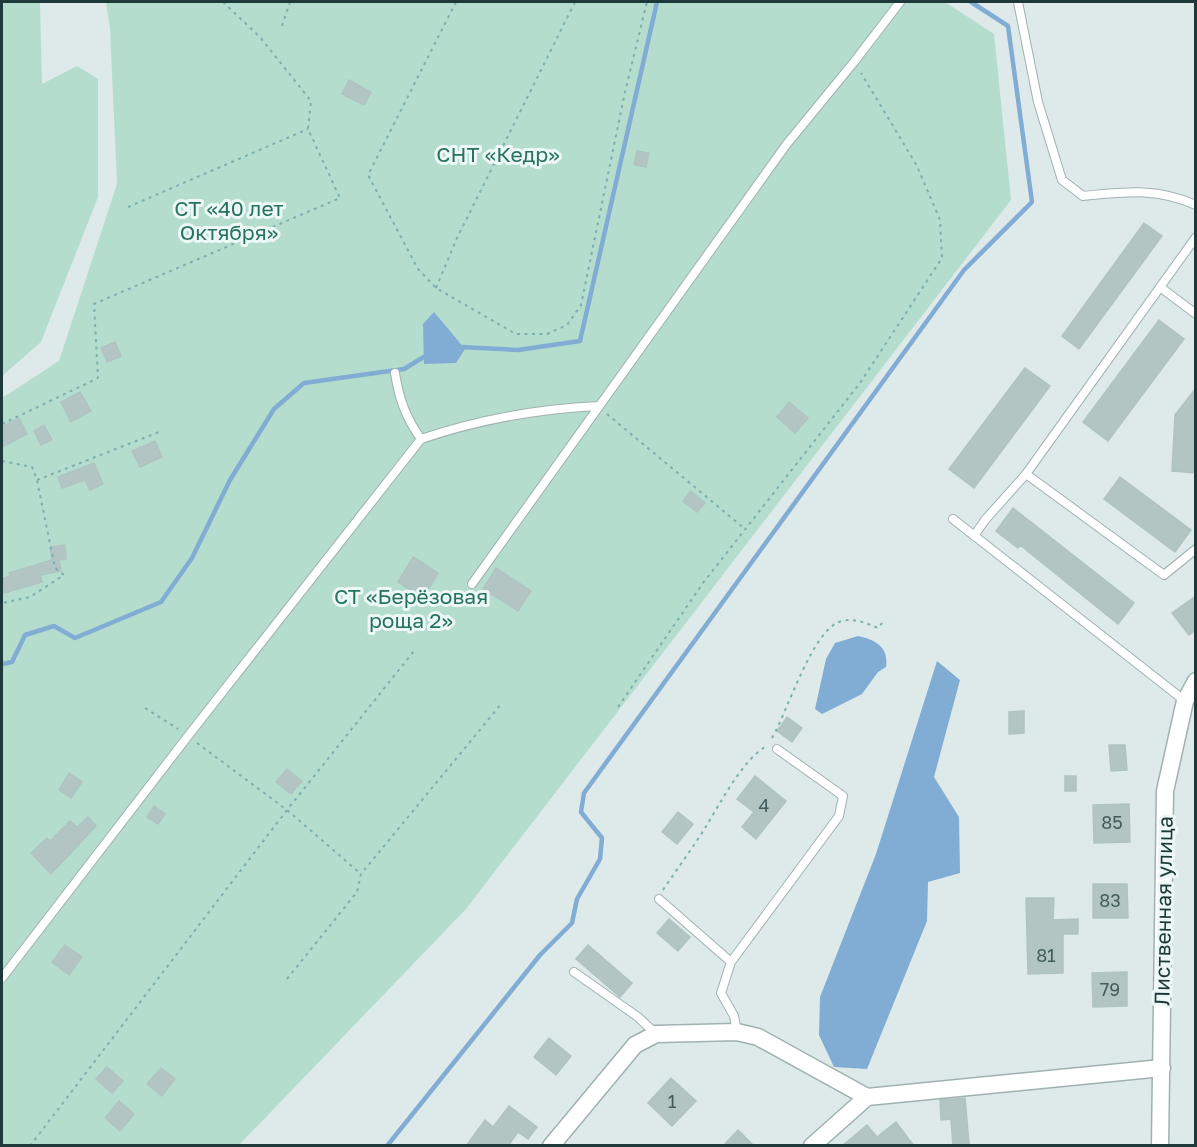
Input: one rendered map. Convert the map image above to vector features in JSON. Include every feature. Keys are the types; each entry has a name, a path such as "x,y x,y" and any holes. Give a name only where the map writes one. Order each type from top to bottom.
{"street":[{"name":"Лиственная улица","path":"1160,1146 1165,791 1185,701 1196,681"},
{"path":"551,1146 635,1045 656,1034 737,1032 758,1037 867,1097 1162,1068"},
{"path":"812,1146 867,1097"}],"lane":[{"path":"472,584 786,145 900,2"},
{"path":"1018,2 1038,102 1062,180 1083,196 1138,191 1173,195 1196,205"},
{"path":"974,536 1026,474 1196,237"},
{"path":"1160,287 1196,314"},
{"path":"395,373 399,399 409,422 421,439"},
{"path":"2,978 421,439 453,428 540,412 598,406"},
{"path":"1026,474 1164,575 1196,549"},
{"path":"953,519 1185,701"},
{"path":"737,1032 734,1016 722,993 731,962 838,816 843,796 777,748"},
{"path":"659,899 731,962"},
{"path":"574,972 638,1017 656,1034"}],"path":[{"path":"2,424 98,378 94,303 340,198 308,129 311,101 261,37 223,2"},
{"path":"282,26 290,2"},
{"path":"456,2 368,175 418,269 436,288 516,334 547,334 567,326 581,305 624,92 646,2"},
{"path":"436,288 457,238 575,2"},
{"path":"618,707 703,583 860,383 942,258 940,220 917,166 854,62"},
{"path":"128,207 308,129"},
{"path":"598,406 745,529"},
{"path":"38,480 159,432"},
{"path":"2,461 32,466 38,480 55,568 63,575 30,597 2,603"},
{"path":"659,899 704,830 726,789 735,782 756,752 767,746 774,735 811,653 829,627 840,621 858,620 878,628 882,623"},
{"path":"30,1146 287,810 414,651"},
{"path":"287,979 357,892 362,874 502,703"},
{"path":"145,708 188,736 287,810 362,874"}],"green space":[{"path":"2,2 40,2 42,84 77,66 98,79 98,197 41,342 2,376"},
{"name":"СТ «Берёзовая роща 2»","path":"106,2 945,2 994,34 1011,200 466,909 239,1145 2,1146 2,398 59,361 117,184 110,29"}],"water":[{"path":"434,312 465,349 456,363 424,364 423,324"},
{"path":"858,636 876,642 883,649 886,667 878,672 862,694 822,714 815,709 826,659 835,643"},
{"path":"937,661 960,680 934,777 959,817 960,873 928,882 927,921 867,1069 834,1067 819,1035 820,997 876,854"}],"building":[{"path":"349,80 371,92 364,105 342,94"},
{"path":"637,151 649,153 646,167 634,165"},
{"path":"1144,223 1162,236 1079,349 1062,336"},
{"path":"1159,320 1184,339 1108,441 1083,422"},
{"path":"115,342 121,356 107,362 101,348"},
{"path":"1025,368 1050,386 974,488 949,469"},
{"path":"1196,388 1196,473 1172,471 1175,415"},
{"path":"80,392 91,411 71,422 61,402"},
{"path":"789,402 808,418 795,433 777,417"},
{"path":"19,418 27,434 2,447 2,427"},
{"path":"44,425 52,440 41,445 34,431"},
{"path":"155,441 162,457 140,467 132,451"},
{"path":"94,463 103,484 90,490 85,480 62,488 58,477"},
{"path":"1120,477 1191,530 1175,552 1104,499"},
{"path":"691,491 705,503 697,512 683,501"},
{"path":"1013,508 1134,603 1118,624 1020,545 1018,548 996,531"},
{"path":"65,545 66,559 59,560 61,571 40,575 42,582 4,593 2,579 10,576 9,573 52,560 50,547"},
{"path":"413,557 438,573 423,598 398,582"},
{"path":"496,568 531,591 518,611 483,589"},
{"path":"1196,596 1196,630 1189,635 1172,613"},
{"path":"1024,711 1024,733 1009,734 1009,712"},
{"path":"787,717 802,728 792,742 777,731"},
{"path":"1109,745 1125,745 1127,770 1111,771"},
{"path":"287,769 302,781 291,794 276,782"},
{"path":"69,773 82,782 71,798 59,790"},
{"path":"755,776 786,801 756,839 742,827 754,812 737,799"},
{"path":"1065,776 1076,776 1076,791 1065,791"},
{"path":"1129,804 1130,842 1094,843 1093,805"},
{"path":"154,806 165,814 158,824 147,817"},
{"path":"678,812 693,824 677,844 662,832"},
{"path":"88,817 96,826 51,874 31,853 47,838 50,841 70,821 77,827"},
{"path":"1093,884 1127,884 1128,918 1093,918"},
{"path":"1026,898 1054,898 1053,920 1078,919 1078,934 1063,934 1063,973 1028,974"},
{"path":"669,919 690,937 678,951 657,933"},
{"path":"65,945 82,957 69,975 52,962"},
{"path":"588,945 632,983 620,997 576,959"},
{"path":"1127,972 1127,1006 1093,1007 1092,973"},
{"path":"549,1038 571,1056 556,1075 534,1057"},
{"path":"107,1067 123,1081 112,1093 96,1079"},
{"path":"161,1068 175,1079 162,1096 147,1084"},
{"path":"671,1078 696,1101 672,1126 648,1103"},
{"path":"965,1098 969,1144 953,1145 951,1119 941,1120 940,1100"},
{"path":"119,1101 134,1114 120,1131 105,1118"},
{"path":"509,1106 537,1127 528,1139 518,1132 508,1146 466,1146 485,1120 493,1127"},
{"path":"896,1122 914,1146 842,1146 867,1125 877,1137"},
{"path":"738,1130 754,1146 723,1146"}],"waterway":[{"path":"460,347 518,350 580,341 657,2"},
{"path":"387,1146 540,955 572,923 577,899 600,859 602,838 581,812 584,793 964,270 1032,202 1008,26 971,2"},
{"path":"2,664 12,662 25,635 54,626 75,638 161,602 192,558 230,480 274,409 304,383 404,369 427,355"}],"park label":[{"name":"СНТ «Кедр»","path":"498,155"},
{"name":"СТ «40 лет Октября»","path":"229,221"}]}
